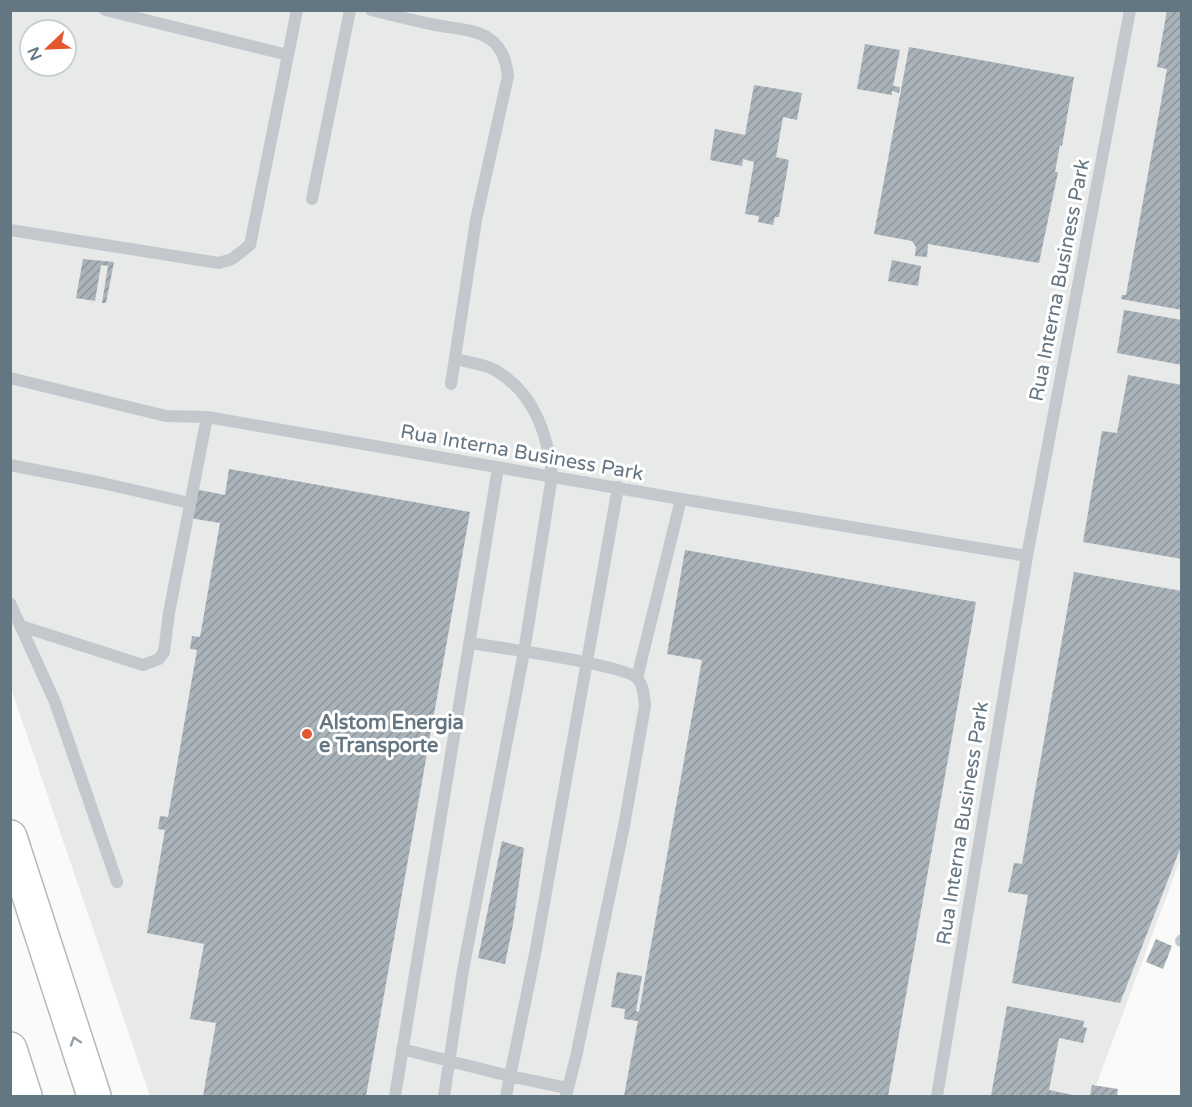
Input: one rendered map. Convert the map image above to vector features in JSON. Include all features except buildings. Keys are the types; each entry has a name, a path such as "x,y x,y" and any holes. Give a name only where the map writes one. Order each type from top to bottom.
{"highway":[{"path":"10,837 94,1096"},
{"path":"10,1049 25,1096"}],"lane":[{"path":"105,10 288,55"},
{"path":"10,230 219,263 243,253 250,245 297,10"},
{"path":"312,199 350,10"},
{"path":"371,10 433,25 478,32 490,38 501,49 507,61 508,76 476,220 451,384"},
{"name":"Rua Interna Business Park","path":"937,1096 1027,556 1130,10"},
{"path":"444,1096 463,970 524,652 552,476 550,452 543,429 530,403 520,390 494,369 455,359"},
{"name":"Rua Interna Business Park","path":"11,379 166,416 207,417 1027,556"},
{"path":"21,626 143,665 159,659 164,652 169,613 207,417"},
{"path":"10,465 190,503"},
{"path":"395,1096 498,468"},
{"path":"506,1096 535,954 618,487"},
{"path":"637,678 681,499"},
{"path":"10,603 55,702 117,882"},
{"path":"402,1049 567,1092 579,1046 624,826 645,706 643,690 637,678 625,672 588,663 470,643"}],"shaded area":[{"path":"10,11 1181,11 1181,858 1092,1096 150,1096 11,688"}],"place":[{"name":"Alstom Energia e Transporte","path":"307,734"}]}
